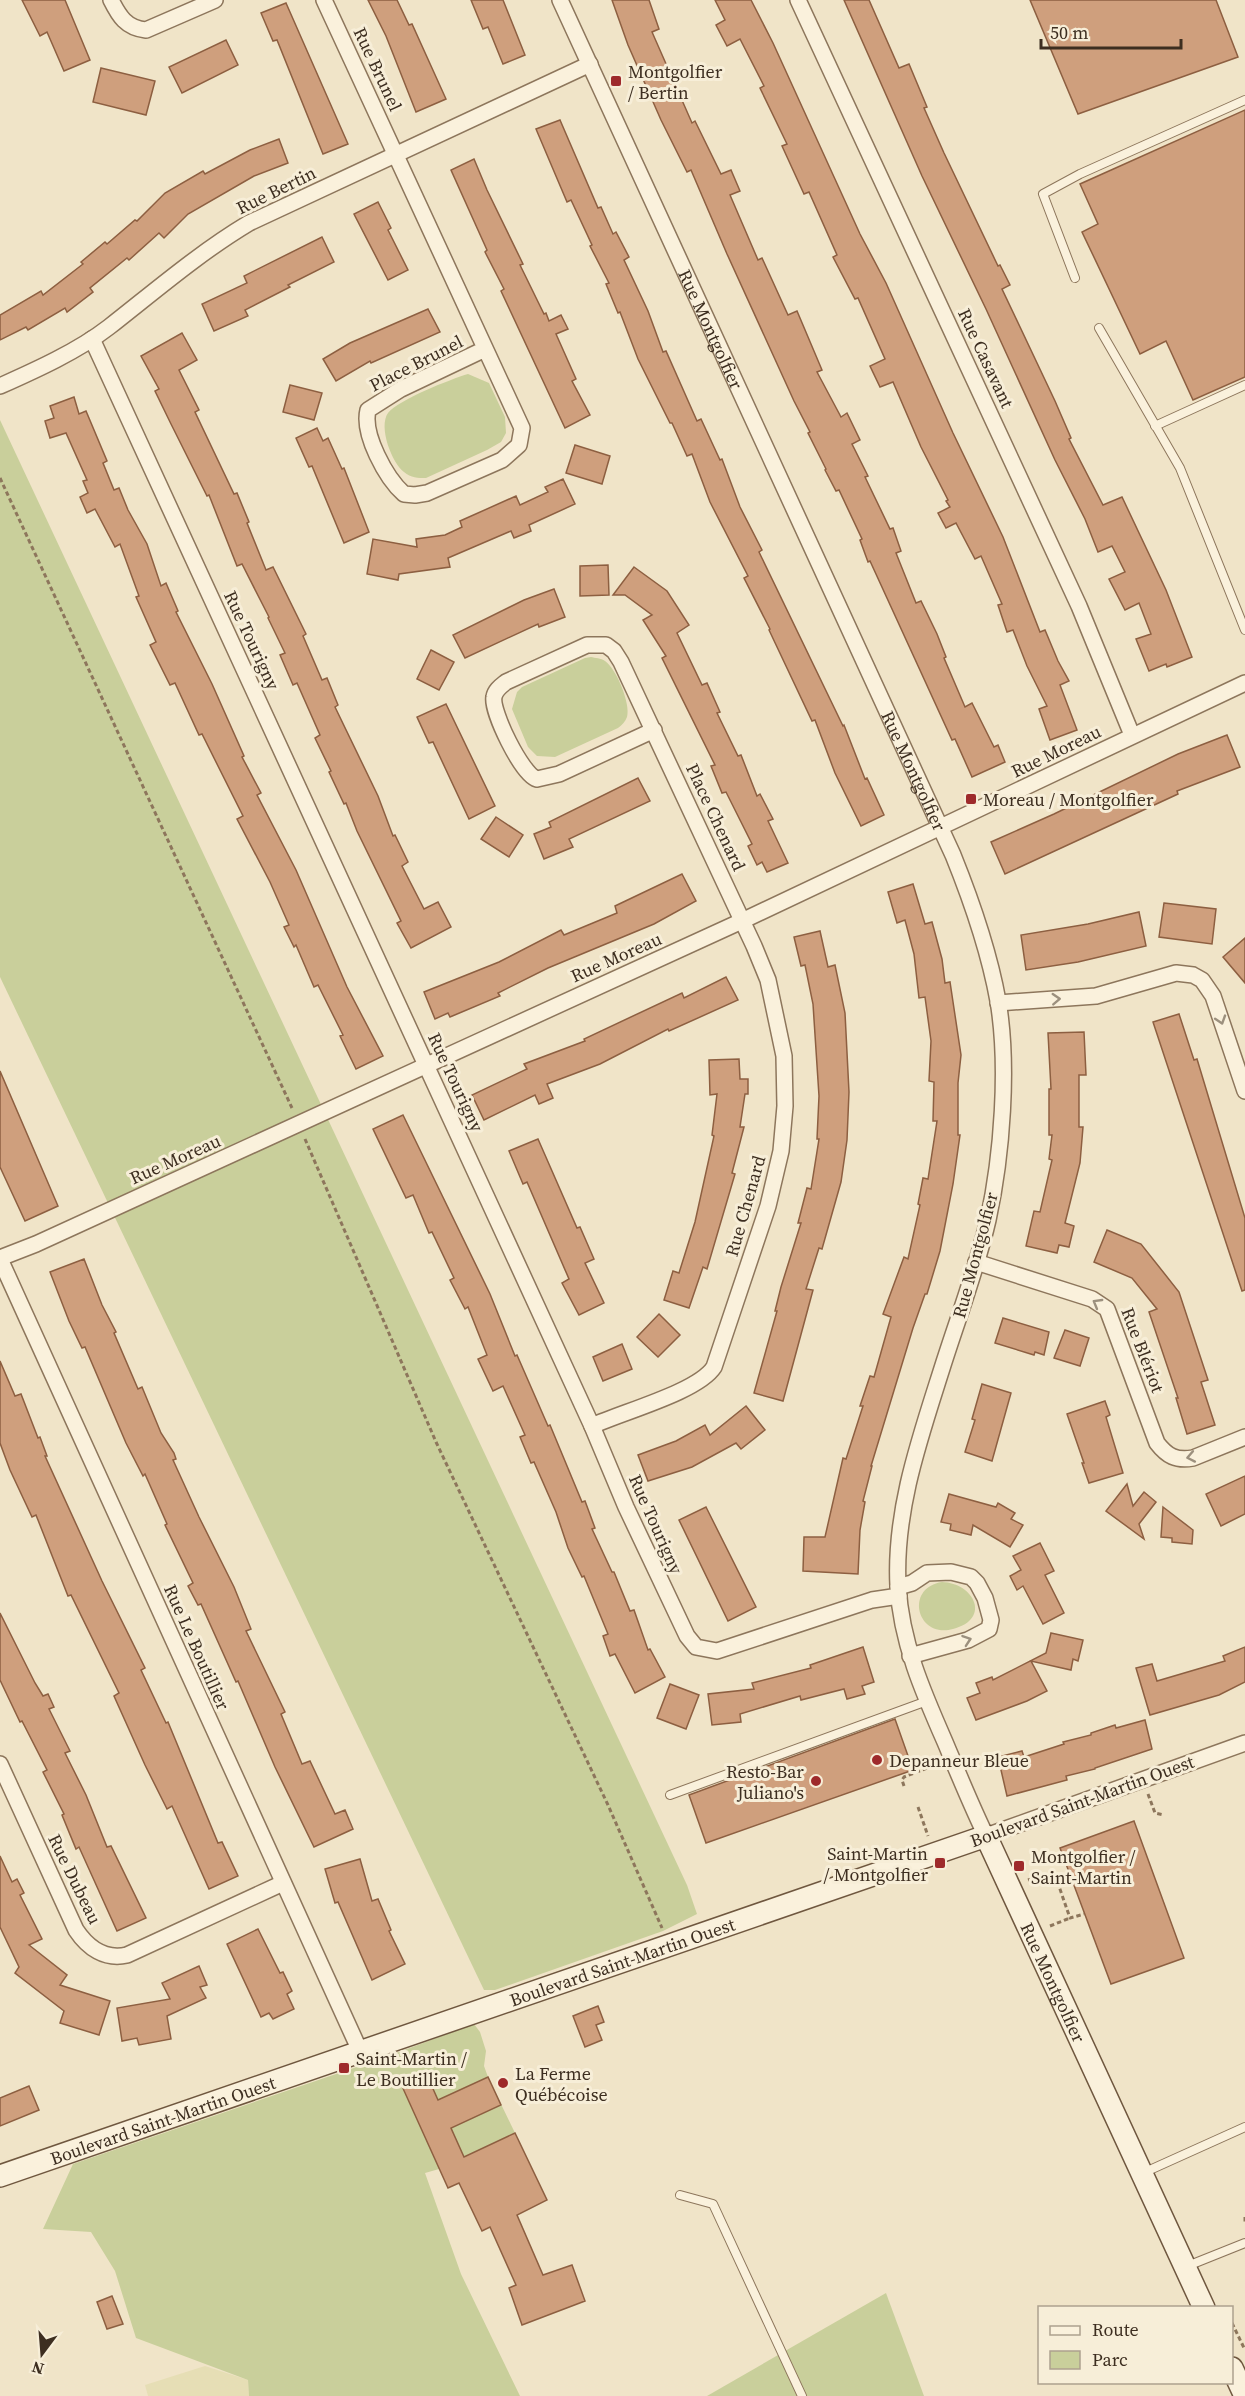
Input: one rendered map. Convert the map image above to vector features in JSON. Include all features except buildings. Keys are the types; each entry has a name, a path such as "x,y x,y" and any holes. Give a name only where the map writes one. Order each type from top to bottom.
{"main road":[{"name":"Boulevard Saint-Martin Ouest","path":"0,2176 986,1836"},
{"name":"Rue Montgolfier","path":"986,1836 1204,2306"},
{"path":"1233,2370 1245,2396"}],"street":[{"path":"111,0 127,24 146,30 215,0"},
{"name":"Rue Brunel","path":"324,0 396,155"},
{"name":"Rue Montgolfier","path":"560,0 941,828 978,923 998,1003 1002,1083 992,1203 907,1485 900,1536 898,1591 901,1618 910,1656 927,1701 986,1836"},
{"name":"Rue Casavant","path":"798,0 1079,606 1132,735"},
{"name":"Rue Bertin","path":"0,386 92,339 209,249 241,228 590,64"},
{"name":"Place Brunel","path":"396,155 522,428 519,445 502,460 427,493 405,494 392,480 372,442 365,421 368,410 401,389 485,349"},
{"name":"Rue Tourigny","path":"92,339 592,1426 677,1618 696,1647 704,1651 717,1651 898,1591"},
{"name":"Place Chenard","path":"654,730 559,774 537,779 529,775 519,763 495,709 493,698 497,690 513,679 587,645 606,645 614,651 654,730 744,920"},
{"name":"Rue Moreau","path":"0,1259 744,920 1245,683"},
{"name":"Rue Chenard","path":"592,1426 688,1387 710,1373 717,1359 768,1206 784,1130 784,1056 768,980 744,920"},
{"path":"998,1003 1096,996 1176,973 1193,975 1208,987 1214,996 1245,1091"},
{"name":"Rue Le Boutillier","path":"0,1259 360,2051"},
{"name":"Rue Blériot","path":"976,1262 1092,1299 1107,1309 1157,1443 1169,1456 1184,1460 1193,1458 1245,1437"},
{"path":"898,1591 927,1573 962,1573 978,1583 991,1620 989,1629 976,1637 910,1656"},
{"name":"Boulevard Saint-Martin Ouest","path":"986,1836 1245,1743"},
{"name":"Rue Dubeau","path":"0,1764 76,1930 86,1943 105,1955 118,1957 127,1955 283,1883"}],"lane":[{"path":"1075,278 1043,194 1080,174 1245,100"},
{"path":"1099,328 1180,468 1245,630"},
{"path":"1155,426 1245,385"},
{"path":"670,1795 927,1701"},
{"path":"1142,2174 1245,2127"},
{"path":"680,2195 713,2204 802,2396"},
{"path":"1185,2267 1245,2243"}],"path":[{"path":"0,478 294,1112"},
{"path":"304,1136 436,1442 608,1805 663,1931"},
{"path":"904,1786 902,1780 904,1777 935,1765"},
{"path":"1147,1792 1155,1813 1164,1815"},
{"path":"918,1807 928,1836"},
{"path":"1028,1880 1054,1872 1070,1918"},
{"path":"1049,1926 1084,1914"},
{"path":"1245,2217 1245,2223"},
{"path":"1233,2325 1245,2350"}],"shaded area":[{"path":"205,2366 248,2380 249,2396 148,2396 145,2385"}],"green space":[{"path":"468,374 489,383 505,417 506,433 501,442 426,478 407,474 395,461 388,444 385,419 388,413 413,396"},
{"path":"0,420 687,1885 697,1914 663,1931 495,1990 484,1990 0,977"},
{"path":"591,657 603,660 618,678 627,704 626,719 618,728 555,757 537,756 528,747 512,709 517,692 522,687"},
{"path":"942,1582 963,1588 974,1602 975,1610 972,1618 953,1629 941,1630 931,1627 920,1612 919,1602 923,1593 930,1586"},
{"path":"474,2024 480,2032 486,2051 484,2066 488,2077 515,2133 439,2169 425,2173 461,2274 520,2396 249,2396 248,2380 136,2338 115,2271 91,2232 43,2229 73,2164 383,2058"},
{"path":"886,2293 924,2396 707,2396"}],"place":[{"name":"Montgolfier / Bertin","path":"616,81"},
{"name":"Moreau / Montgolfier","path":"971,799"},
{"name":"Depanneur Bleue","path":"877,1760"},
{"name":"Resto-Bar Juliano's","path":"816,1781"},
{"name":"Saint-Martin / Montgolfier","path":"940,1863"},
{"name":"Montgolfier / Saint-Martin","path":"1019,1866"},
{"name":"Saint-Martin / Le Boutillier","path":"344,2068"},
{"name":"La Ferme Québécoise","path":"503,2083"}]}
